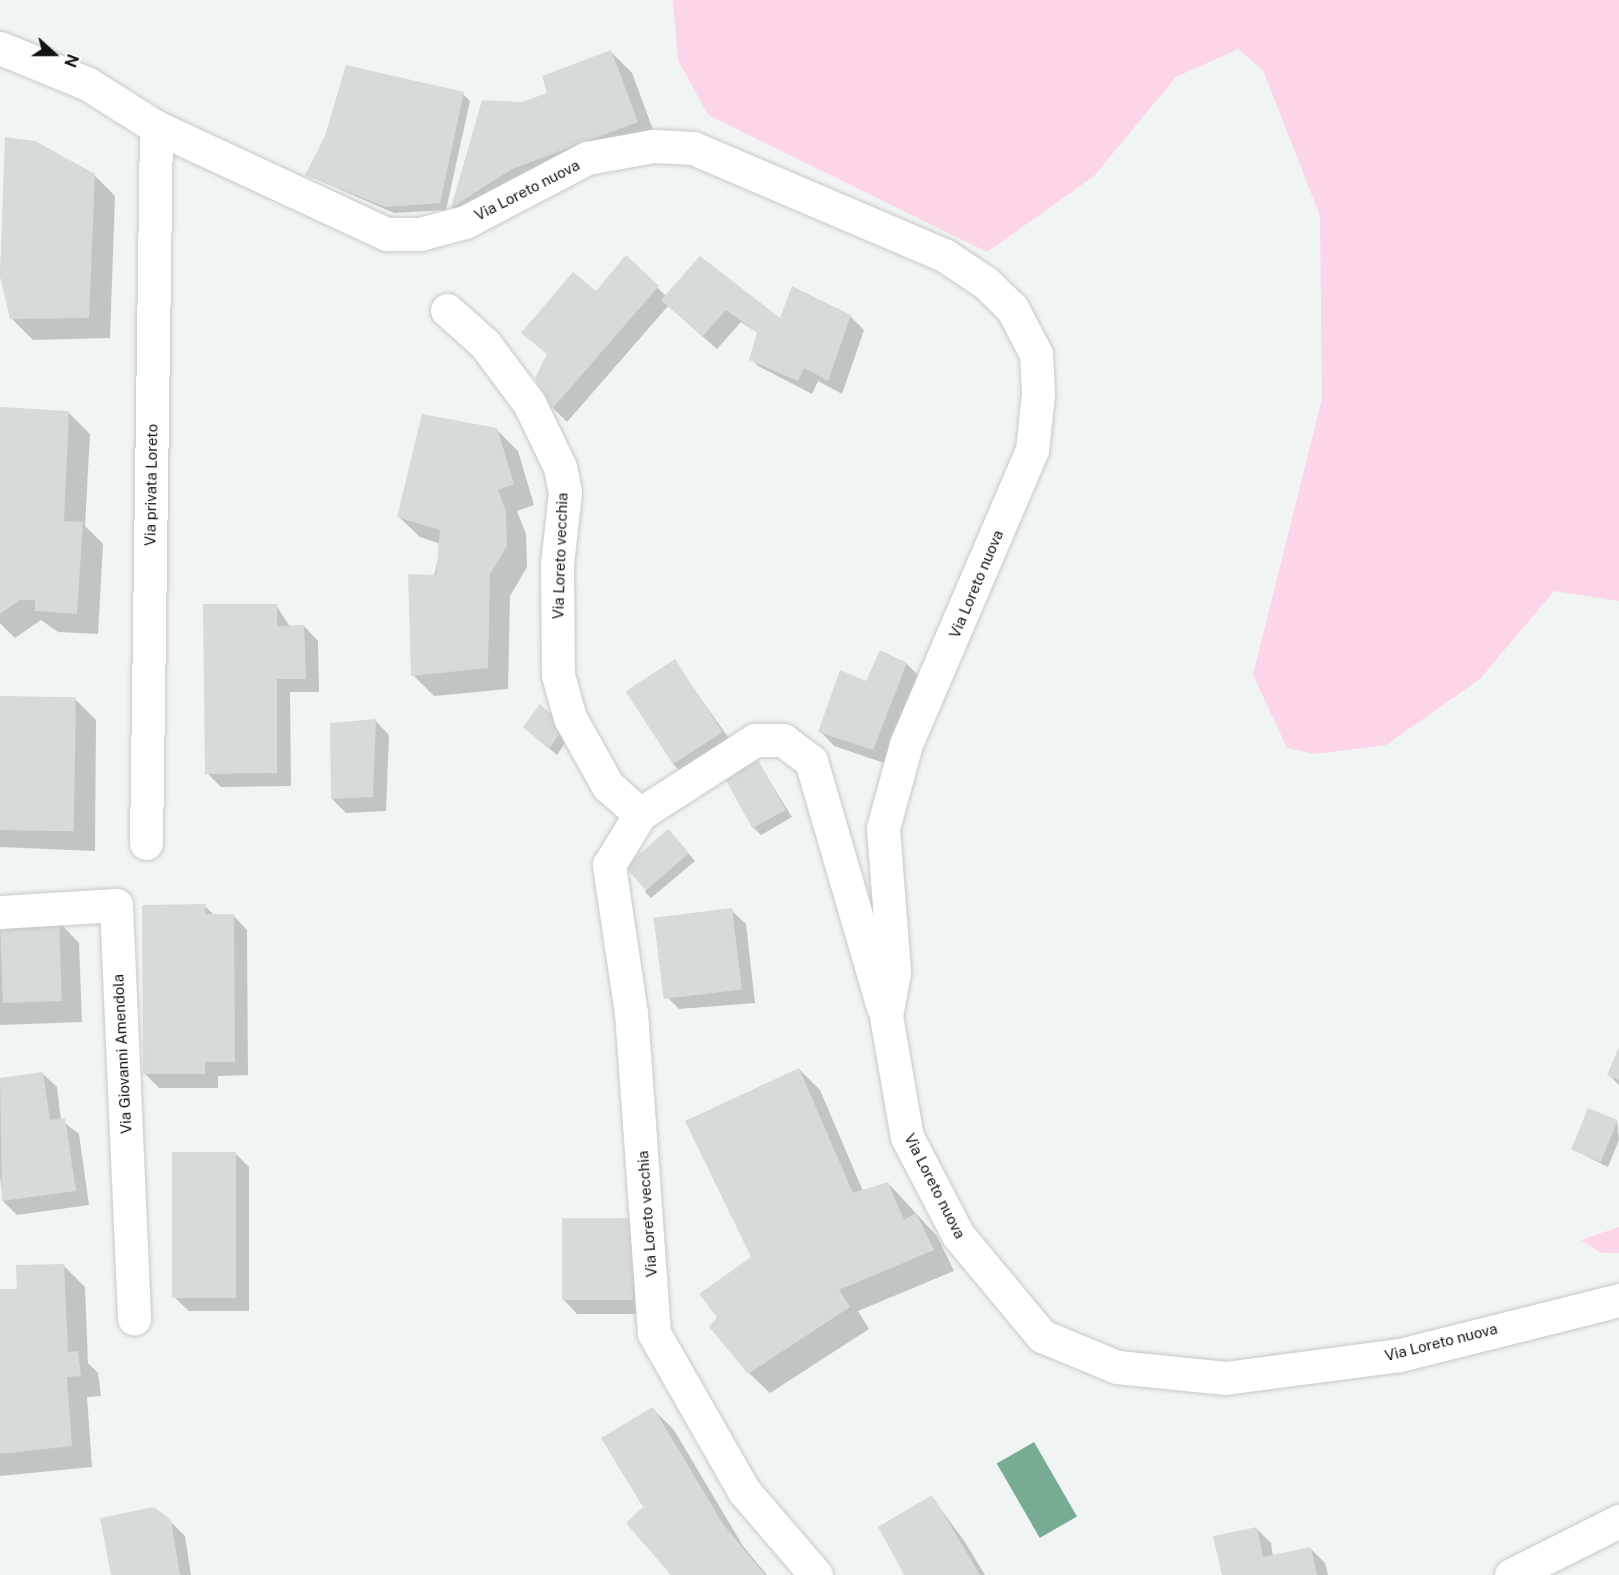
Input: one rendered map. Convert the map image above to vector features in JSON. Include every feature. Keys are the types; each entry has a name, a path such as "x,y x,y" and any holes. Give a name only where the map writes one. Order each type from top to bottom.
{"street":[{"name":"Via Loreto nuova","path":"0,48 87,84 156,127 387,234 420,234 465,222 587,158 654,146 693,148 944,255 1012,308 1036,354 1038,394 1032,450 906,744 883,828 894,972 886,1016 907,1137 958,1235 1042,1336 1117,1367 1225,1378 1377,1358 1619,1300"},
{"name":"Via privata Loreto","path":"146,843 156,127"},
{"name":"Via Loreto vecchia","path":"447,310 485,344 529,403 560,467 565,492 557,565 558,675 570,718 608,786 640,814"},
{"name":"Via Loreto vecchia","path":"816,1575 744,1491 654,1333 631,1013 609,865 640,814 755,740 783,740 811,761 886,1016"},
{"name":"Via Giovanni Amendola","path":"0,912 116,905 134,1319"},
{"path":"1511,1575 1619,1521"}],"shaded area":[{"path":"673,0 1619,0 1619,601 1554,591 1480,679 1386,745 1314,754 1287,748 1253,675 1322,399 1320,216 1263,70 1238,49 1176,77 1094,176 987,252 708,115 678,60"},
{"path":"1619,1227 1619,1253 1601,1253 1581,1240"},
{"path":"1034,1442 1077,1516 1040,1538 997,1464"}],"building":[{"path":"611,50 638,122 512,169 451,208 482,100 522,102 547,93 542,76"},
{"path":"346,65 464,92 440,203 386,207 305,175 325,136"},
{"path":"5,137 35,141 95,174 89,318 10,319 0,277"},
{"path":"626,255 659,286 552,409 535,378 547,354 521,333 573,272 596,291"},
{"path":"700,256 780,318 792,286 851,315 828,381 804,368 798,381 749,360 757,332 726,310 703,336 661,300"},
{"path":"0,407 69,411 64,521 83,522 77,614 35,611 35,600 20,600 0,614"},
{"path":"422,414 497,428 514,484 498,490 506,512 507,546 490,574 488,668 411,676 408,574 436,575 440,530 397,517"},
{"path":"203,604 277,604 277,626 304,625 306,679 277,679 277,773 205,774"},
{"path":"880,650 907,663 873,750 818,732 840,670 866,681"},
{"path":"675,659 722,732 673,764 626,691"},
{"path":"0,696 76,697 74,831 0,830"},
{"path":"540,704 565,726 549,749 523,727"},
{"path":"376,719 373,797 331,799 330,723"},
{"path":"758,760 786,810 752,828 725,778"},
{"path":"668,829 689,853 646,891 625,866"},
{"path":"206,904 205,914 234,914 235,1062 205,1062 205,1074 143,1074 142,905"},
{"path":"732,908 742,989 664,999 654,918"},
{"path":"59,920 62,1001 3,1003 0,922"},
{"path":"1619,1047 1619,1080 1607,1075"},
{"path":"799,1068 853,1193 888,1182 904,1220 916,1213 934,1250 839,1290 850,1307 748,1374 709,1327 717,1317 699,1294 751,1257 685,1121"},
{"path":"43,1072 50,1120 65,1118 76,1191 2,1201 0,1078"},
{"path":"1588,1108 1618,1120 1601,1162 1571,1150"},
{"path":"172,1152 236,1152 236,1298 172,1298"},
{"path":"562,1218 633,1218 633,1300 562,1300"},
{"path":"64,1264 68,1352 78,1351 81,1376 67,1377 72,1446 0,1454 0,1289 17,1289 16,1265"},
{"path":"653,1407 723,1524 765,1575 671,1575 626,1523 643,1507 601,1438"},
{"path":"932,1495 980,1575 904,1575 878,1527"},
{"path":"154,1507 171,1520 180,1575 111,1575 100,1518"},
{"path":"1257,1527 1263,1557 1311,1547 1317,1575 1222,1575 1213,1536"}]}
